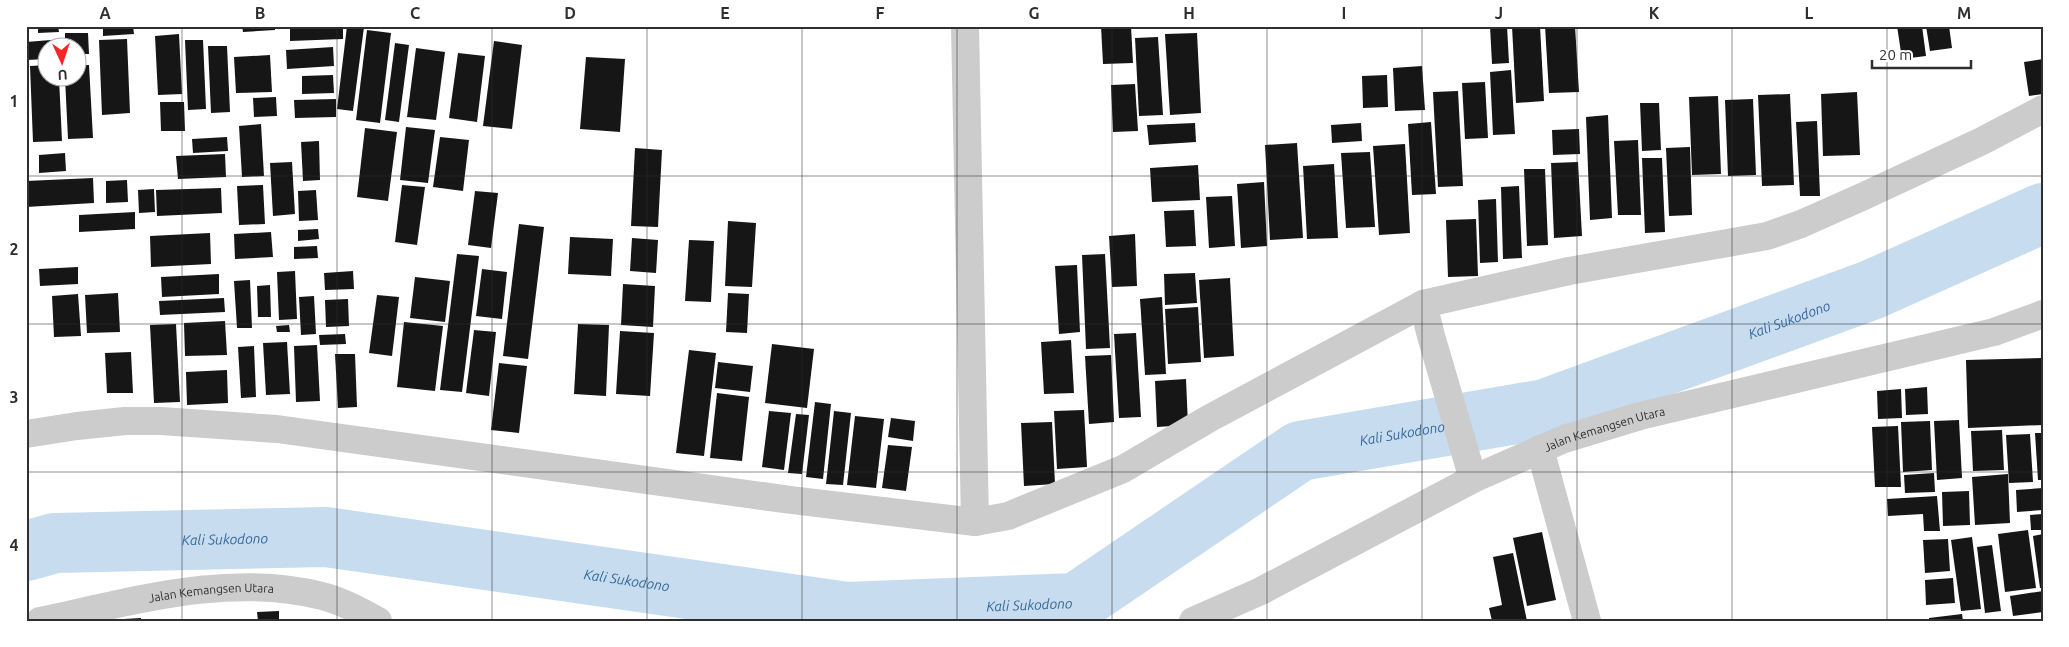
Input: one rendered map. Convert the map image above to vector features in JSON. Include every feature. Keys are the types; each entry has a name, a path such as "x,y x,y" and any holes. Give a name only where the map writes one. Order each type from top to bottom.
{"street":[{"path":"964,26 975,522"},
{"path":"26,434 76,426 134,421 161,421 277,429 772,497 975,522 1008,516 1123,469 1210,418 1423,304 1569,271 1767,236 1801,224 1864,196 1982,141 2043,109"},
{"path":"1423,304 1430,336 1473,479"},
{"name":"Jalan Kemangsen Utara","path":"1193,621 1261,592 1473,479 1564,439 1640,416 1994,332 2043,314"},
{"path":"1540,450 1587,621"},
{"name":"Jalan Kemangsen Utara","path":"40,621 178,592 259,587 322,596 350,606 378,621"}],"building":[{"path":"38,26 58,26 59,32 38,33"},
{"path":"103,26 133,26 134,34 103,36"},
{"path":"242,26 275,26 275,30 243,32"},
{"path":"290,26 343,26 343,39 290,41"},
{"path":"347,26 364,27 353,111 337,109"},
{"path":"1101,26 1131,26 1133,63 1103,64"},
{"path":"1490,26 1507,26 1509,63 1492,64"},
{"path":"1512,26 1540,26 1544,101 1516,103"},
{"path":"1545,26 1575,26 1579,92 1549,93"},
{"path":"1897,26 1922,26 1926,56 1902,59"},
{"path":"1926,26 1949,26 1952,48 1930,51"},
{"path":"367,30 391,33 380,123 356,120"},
{"path":"65,33 88,33 89,54 88,38 65,38"},
{"path":"1197,33 1201,113 1170,115 1165,34"},
{"path":"179,34 182,94 158,95 155,36"},
{"path":"1158,37 1163,115 1139,116 1135,38"},
{"path":"127,39 130,113 102,115 99,40"},
{"path":"185,40 203,40 206,109 188,110"},
{"path":"38,41 38,59 26,60 26,42"},
{"path":"494,41 522,45 512,129 483,126"},
{"path":"395,43 409,45 399,122 385,120"},
{"path":"208,46 227,46 230,112 211,113"},
{"path":"333,47 334,66 287,69 286,50"},
{"path":"416,48 445,52 436,120 407,117"},
{"path":"458,53 485,56 477,122 449,118"},
{"path":"270,55 272,92 236,93 234,57"},
{"path":"586,57 625,59 620,132 580,129"},
{"path":"2043,59 2043,94 2029,96 2024,62"},
{"path":"89,65 93,138 68,139 65,88 88,88"},
{"path":"30,66 38,66 38,88 59,88 62,141 33,142"},
{"path":"1422,66 1425,110 1395,111 1393,68"},
{"path":"1511,70 1515,134 1493,135 1490,72"},
{"path":"333,75 334,93 302,94 302,76"},
{"path":"1387,75 1388,107 1363,108 1362,76"},
{"path":"1485,82 1488,138 1465,139 1462,83"},
{"path":"1135,84 1138,131 1113,132 1111,85"},
{"path":"1458,91 1463,186 1438,187 1433,92"},
{"path":"1857,92 1860,155 1823,156 1821,94"},
{"path":"1790,94 1794,185 1762,186 1758,95"},
{"path":"1718,96 1721,174 1692,175 1689,97"},
{"path":"276,97 277,116 254,117 253,98"},
{"path":"336,99 336,117 295,118 294,100"},
{"path":"1753,99 1756,175 1728,176 1725,100"},
{"path":"160,102 184,102 185,131 161,131"},
{"path":"1640,103 1659,103 1661,150 1642,151"},
{"path":"1608,115 1612,218 1590,220 1586,117"},
{"path":"1817,121 1820,196 1800,196 1796,122"},
{"path":"1431,122 1436,194 1412,195 1408,124"},
{"path":"1195,123 1196,142 1149,145 1147,125"},
{"path":"1361,123 1362,141 1332,143 1331,125"},
{"path":"261,124 264,176 242,177 239,126"},
{"path":"406,127 435,130 428,183 400,180"},
{"path":"365,128 397,132 388,201 357,197"},
{"path":"1579,129 1580,154 1553,155 1552,130"},
{"path":"227,137 228,151 193,153 192,139"},
{"path":"440,137 469,140 463,191 433,187"},
{"path":"1638,140 1641,215 1618,215 1614,141"},
{"path":"319,141 320,180 303,181 301,142"},
{"path":"1297,143 1303,238 1270,240 1265,145"},
{"path":"1405,144 1410,233 1379,235 1373,146"},
{"path":"1690,147 1692,215 1669,216 1666,148"},
{"path":"635,148 662,150 658,227 631,226"},
{"path":"1370,152 1375,227 1346,228 1341,153"},
{"path":"65,153 66,171 39,173 39,155"},
{"path":"225,154 226,177 178,179 176,156"},
{"path":"1642,158 1662,158 1665,232 1645,233"},
{"path":"292,162 295,214 273,216 270,163"},
{"path":"1578,162 1582,236 1554,238 1551,163"},
{"path":"1334,164 1338,238 1307,239 1303,166"},
{"path":"1198,165 1200,200 1152,202 1150,168"},
{"path":"1524,169 1545,169 1548,245 1527,246"},
{"path":"93,178 94,203 26,207 26,181"},
{"path":"127,180 128,202 106,203 106,181"},
{"path":"1264,182 1267,246 1241,248 1237,184"},
{"path":"263,185 265,224 239,225 237,186"},
{"path":"402,185 425,187 417,245 395,242"},
{"path":"1519,186 1522,258 1503,259 1501,187"},
{"path":"221,188 222,213 157,216 156,190"},
{"path":"154,189 155,212 139,213 138,190"},
{"path":"316,190 318,220 299,221 298,191"},
{"path":"475,191 498,193 491,248 468,245"},
{"path":"1232,196 1235,246 1209,248 1206,197"},
{"path":"1496,199 1498,262 1480,263 1478,200"},
{"path":"1194,210 1196,246 1166,247 1164,211"},
{"path":"135,212 135,229 79,232 79,215"},
{"path":"1476,219 1478,276 1448,277 1446,220"},
{"path":"728,221 756,223 752,287 725,286"},
{"path":"519,224 544,227 528,359 503,356"},
{"path":"318,229 319,239 298,241 298,230"},
{"path":"271,232 273,257 235,259 234,234"},
{"path":"210,233 211,264 151,267 150,236"},
{"path":"1135,234 1137,286 1112,287 1109,236"},
{"path":"570,237 613,239 611,276 568,274"},
{"path":"632,238 658,240 656,273 630,271"},
{"path":"689,240 714,241 711,302 685,301"},
{"path":"317,246 318,258 294,259 294,247"},
{"path":"457,254 479,256 462,392 440,390"},
{"path":"1105,254 1110,348 1086,349 1082,255"},
{"path":"1077,265 1080,332 1059,334 1055,266"},
{"path":"78,267 78,284 40,286 39,269"},
{"path":"482,269 507,272 502,319 476,316"},
{"path":"295,271 297,319 279,320 277,272"},
{"path":"353,271 354,289 325,290 324,273"},
{"path":"1195,273 1197,303 1165,305 1164,274"},
{"path":"219,274 219,294 162,297 161,277"},
{"path":"415,277 450,281 445,322 410,318"},
{"path":"1230,278 1234,356 1204,358 1199,280"},
{"path":"250,280 252,328 237,328 234,281"},
{"path":"623,284 655,286 653,327 621,325"},
{"path":"270,285 271,317 258,317 257,286"},
{"path":"118,293 120,332 87,333 85,295"},
{"path":"728,293 749,294 747,333 726,332"},
{"path":"78,294 81,336 54,337 52,296"},
{"path":"377,295 399,297 392,356 369,353"},
{"path":"314,296 316,334 301,335 299,297"},
{"path":"1162,297 1166,374 1145,375 1140,299"},
{"path":"224,298 225,312 160,315 159,301"},
{"path":"348,299 349,326 326,327 325,300"},
{"path":"1198,307 1201,362 1168,364 1165,309"},
{"path":"225,321 227,355 185,356 184,323"},
{"path":"404,322 443,326 435,391 397,387"},
{"path":"176,324 180,402 154,403 150,325"},
{"path":"578,324 609,325 606,396 574,394"},
{"path":"289,325 290,332 277,332 276,326"},
{"path":"474,330 496,332 489,396 466,393"},
{"path":"620,331 654,333 650,396 616,394"},
{"path":"1136,333 1141,417 1119,418 1114,334"},
{"path":"345,334 346,344 320,345 319,335"},
{"path":"1071,340 1074,393 1044,394 1041,342"},
{"path":"287,342 290,394 266,395 263,343"},
{"path":"772,344 814,349 807,408 765,403"},
{"path":"317,345 320,401 296,402 294,346"},
{"path":"254,346 256,397 241,398 238,347"},
{"path":"689,350 716,353 704,456 676,453"},
{"path":"131,352 133,393 107,393 105,353"},
{"path":"335,354 355,354 357,407 338,408"},
{"path":"1111,355 1114,422 1089,424 1085,356"},
{"path":"2043,358 2043,425 1968,428 1966,360"},
{"path":"718,362 753,366 750,392 715,388"},
{"path":"499,363 527,366 519,433 491,430"},
{"path":"227,370 228,403 187,405 186,372"},
{"path":"1186,379 1188,425 1157,427 1155,381"},
{"path":"1927,387 1928,414 1906,415 1905,389"},
{"path":"1901,389 1902,418 1878,419 1877,391"},
{"path":"717,393 749,397 742,461 710,458"},
{"path":"815,402 831,404 823,479 806,477"},
{"path":"1084,410 1087,467 1057,469 1054,411"},
{"path":"769,411 791,413 784,470 762,467"},
{"path":"834,411 851,413 843,485 826,484"},
{"path":"796,414 809,415 802,474 788,473"},
{"path":"855,416 884,419 876,488 847,485"},
{"path":"891,418 915,421 913,441 888,437"},
{"path":"1959,420 1962,478 1937,480 1934,421"},
{"path":"1930,421 1932,470 1903,472 1901,422"},
{"path":"1052,422 1055,484 1024,486 1021,423"},
{"path":"1898,426 1901,487 1875,487 1872,427"},
{"path":"2002,430 2004,470 1973,471 1971,431"},
{"path":"2035,433 2043,433 2043,480 2038,480"},
{"path":"2030,434 2033,482 2009,483 2006,435"},
{"path":"888,445 912,447 906,491 882,488"},
{"path":"1934,473 1935,492 1905,493 1904,475"},
{"path":"2008,474 2010,523 1975,525 1972,477"},
{"path":"2043,488 2043,510 2017,512 2016,490"},
{"path":"1969,491 1970,525 1943,526 1942,492"},
{"path":"1937,496 1940,531 1924,531 1923,514 1888,516 1887,499"},
{"path":"2043,514 2043,530 2031,530 2030,515"},
{"path":"2028,530 2036,588 2005,592 1998,534"},
{"path":"1542,532 1556,600 1527,606 1513,538"},
{"path":"2043,534 2043,588 2040,588 2033,536"},
{"path":"1972,537 1981,609 1961,611 1951,540"},
{"path":"1948,539 1950,571 1925,573 1923,540"},
{"path":"1992,545 2001,611 1985,613 1977,547"},
{"path":"1513,553 1527,621 1492,621 1489,608 1502,605 1493,557"},
{"path":"1953,578 1955,603 1926,605 1925,580"},
{"path":"2043,591 2043,612 2013,616 2010,596"},
{"path":"279,611 279,621 258,621 257,612"},
{"path":"1962,614 1963,621 1929,621 1929,618"},
{"path":"141,618 141,621 124,621 124,619"}],"waterway":[{"name":"Kali Sukodono","path":"26,551 55,543 326,537 847,612 1076,603 1300,451 1545,409 1871,290 2043,213"}]}
